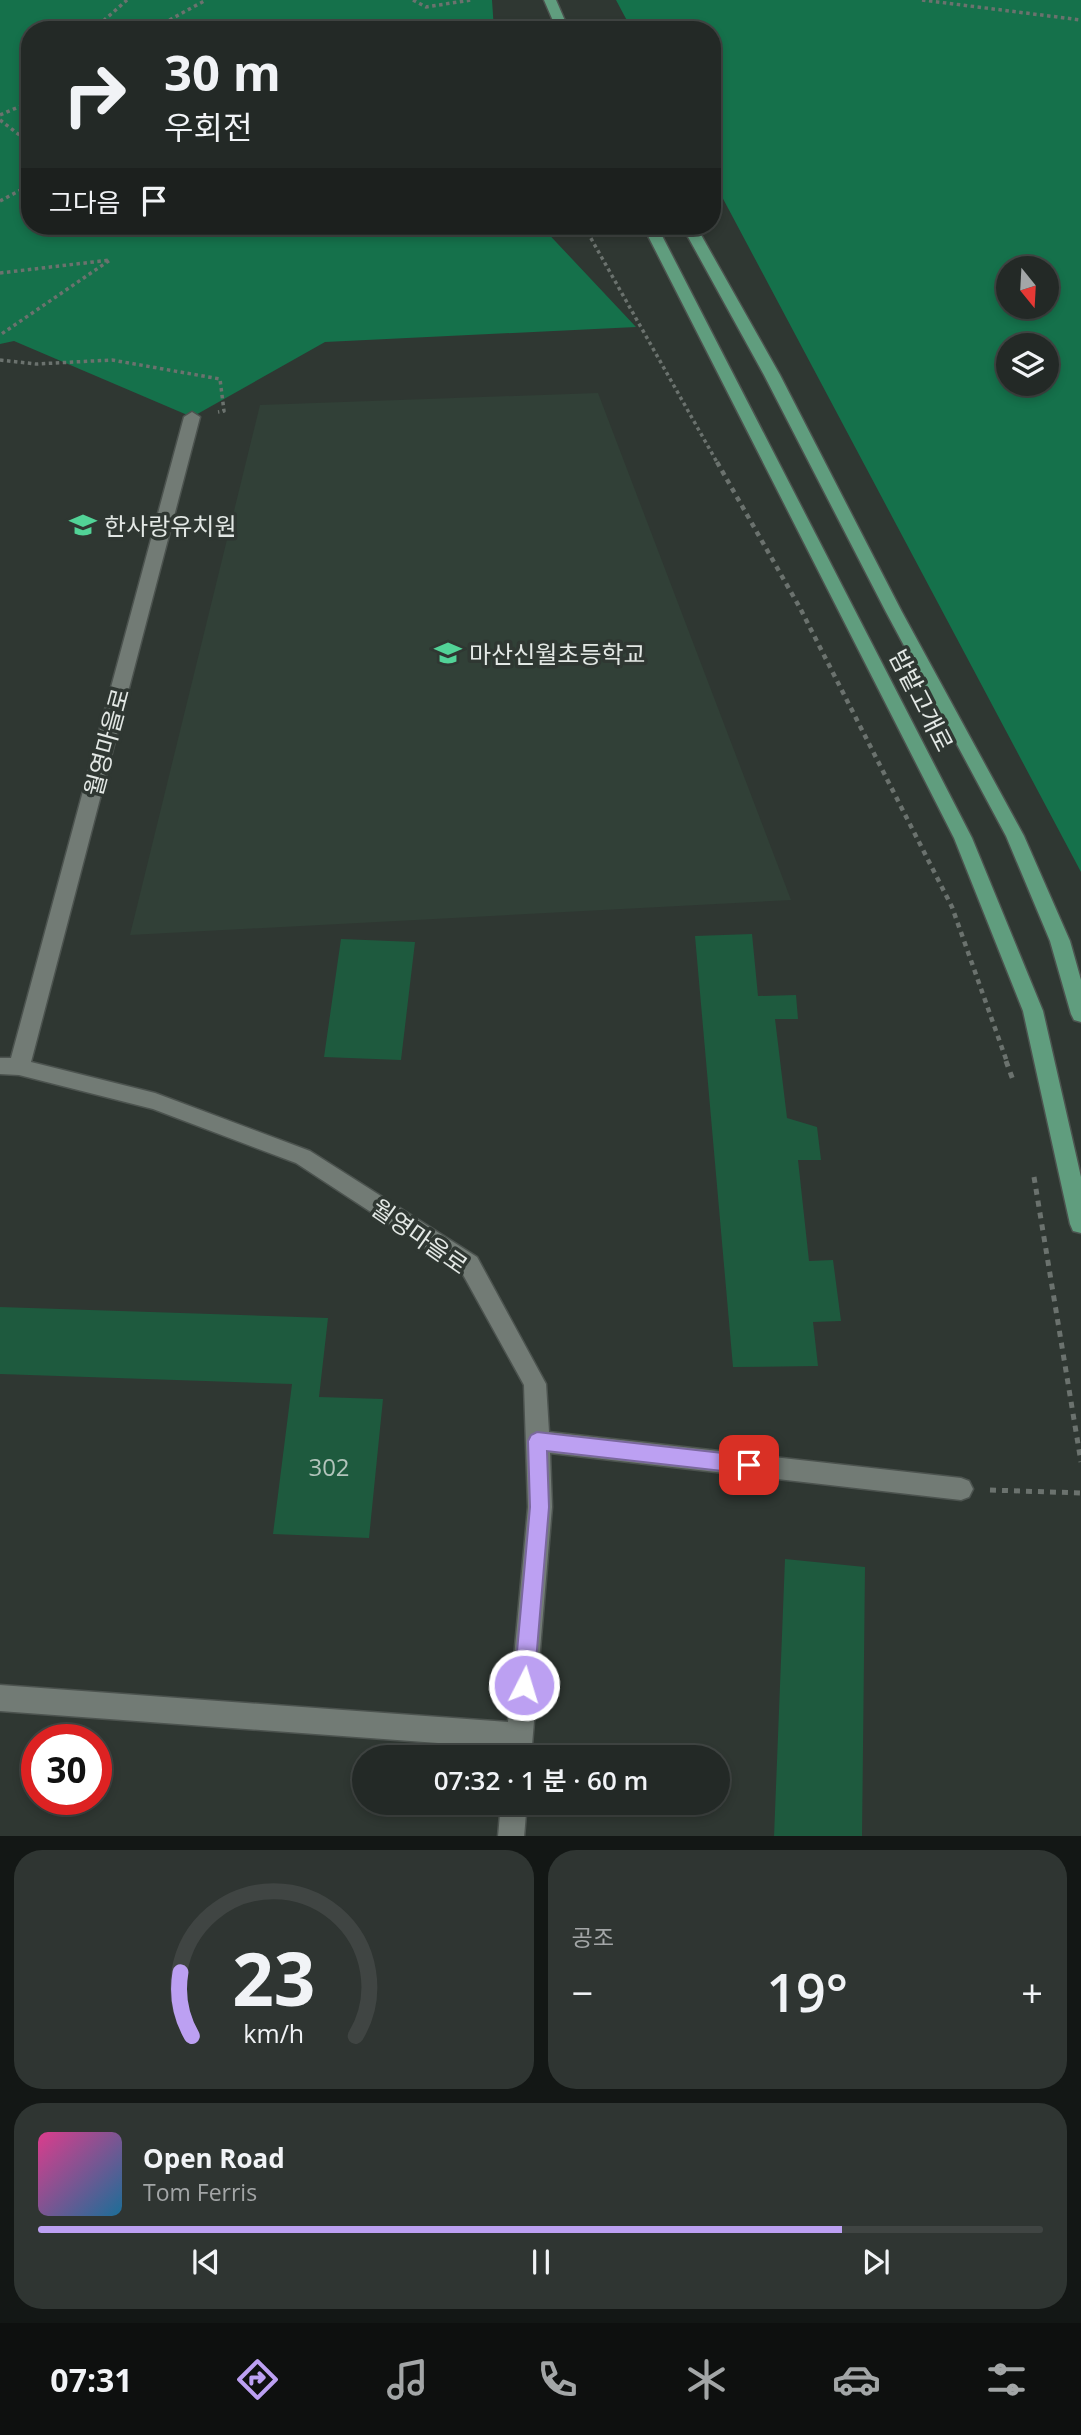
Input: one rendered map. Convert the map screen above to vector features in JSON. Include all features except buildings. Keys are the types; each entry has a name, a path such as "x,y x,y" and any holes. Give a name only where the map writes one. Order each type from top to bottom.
{"main road":[{"path":"550,0 559,21"},
{"name":"밤밭고개로","path":"655,235 963,838 1033,1011 1074,1165 1081,1224"},
{"name":"밤밭고개로","path":"694,235 772,375 894,612 1015,836 1060,941 1081,1014"},
{"path":"1060,941 1081,975"}],"street":[{"name":"월영마을로","path":"192,417 10,1067 155,1101 303,1157 469,1264 535,1384 540,1507 518,1745"},
{"path":"537,1441 961,1489"},
{"path":"0,1698 507,1745"},
{"path":"510,1836 512,1815"}],"path":[{"path":"103,21 127,0"},
{"path":"168,21 206,0"},
{"path":"413,0 426,7 471,0"},
{"path":"922,0 1081,20"},
{"path":"21,106 0,117 21,136"},
{"path":"0,201 21,190"},
{"path":"589,235 800,608 952,907 1014,1082"},
{"path":"0,273 110,260 0,335"},
{"path":"0,360 18,365 99,359 180,370 220,379 224,411 192,417"},
{"path":"1034,1175 1081,1462"},
{"path":"961,1489 1081,1493"}],"shaded area":[{"name":"마산신월초등학교","path":"598,393 791,900 130,935 260,405"}],"green space":[{"path":"0,0 492,0 493,21 21,21 21,235 549,235 636,327 325,342 192,417 14,341 0,344"},
{"path":"616,0 1081,0 1081,872 721,195 721,21 627,21"}],"place":[{"name":"한사랑유치원","path":"83,525"},
{"name":"마산신월초등학교","path":"448,653"}],"route":[{"path":"524,1685 540,1507 537,1441 749,1465"}]}
